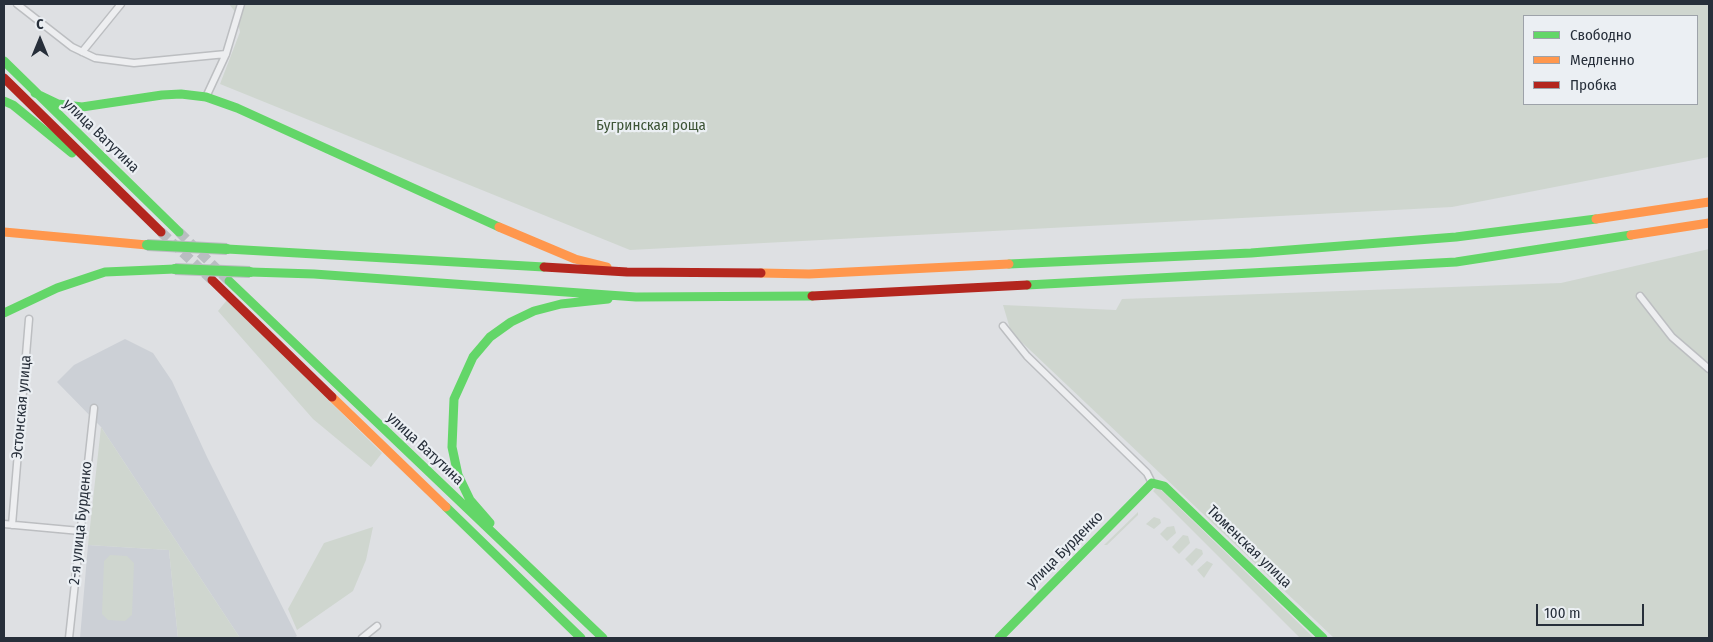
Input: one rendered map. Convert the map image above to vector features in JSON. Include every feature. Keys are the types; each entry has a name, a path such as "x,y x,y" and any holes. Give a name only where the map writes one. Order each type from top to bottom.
{"main road":[{"name":"улица Ватутина","path":"4,61 179,232"},
{"name":"улица Ватутина","path":"4,78 161,232"},
{"path":"36,94 58,104 82,107 162,95 181,94 206,97 237,108 576,259 627,272"},
{"path":"4,100 97,171"},
{"path":"4,232 148,245 627,272 809,274 1250,253 1456,237 1709,202"},
{"path":"4,312 57,288 105,272 175,268 314,274 636,297 820,295 1437,264 1607,240 1709,223"},
{"name":"улица Ватутина","path":"212,280 581,638"},
{"name":"улица Ватутина","path":"228,281 603,638"},
{"path":"511,551 470,500 458,474 452,446 451,421 454,399 460,382 473,357 490,337 511,322 534,311 561,304 636,297"},
{"name":"улица Бурденко","path":"999,638 1152,483"},
{"name":"Тюменская улица","path":"1152,483 1164,486 1323,638"}],"street":[{"path":"17,4 82,52 111,61 134,63 226,54"},
{"path":"82,52 121,4"},
{"path":"206,97 226,54 242,4"},
{"path":"1640,296 1672,337 1709,369"},
{"name":"Эстонская улица","path":"12,525 29,319"},
{"path":"1003,326 1026,356 1147,473 1152,483"},
{"name":"2-я улица Бурденко","path":"69,638 94,408"},
{"path":"4,524 80,531"},
{"path":"362,638 377,626"}],"shaded area":[{"path":"125,339 153,353 172,381 207,457 297,636 294,638 240,638 101,427 57,382 74,365"},
{"path":"88,545 169,550 178,638 80,638"}],"green space":[{"name":"Бугринская роща","path":"229,4 1709,4 1709,157 1452,207 630,250 220,84 240,32 236,13"},
{"path":"1709,249 1709,638 1334,638 1011,332 1003,305 1116,310 1122,299 1561,283"},
{"path":"227,300 382,453 371,467 313,419 218,311"},
{"path":"101,427 240,638 178,638 169,550 88,545"},
{"path":"1159,488 1314,638 1300,638 1153,491"},
{"path":"1138,512 1138,515 1107,545 1104,545"},
{"path":"1154,517 1160,519 1161,523 1154,529 1146,524"},
{"path":"1174,526 1176,533 1167,541 1160,534 1167,527"},
{"path":"373,527 366,560 353,591 297,630 288,609 324,543"},
{"path":"1183,535 1188,536 1190,543 1179,554 1172,547"},
{"path":"1196,548 1202,550 1203,554 1192,566 1185,559"},
{"path":"110,555 127,556 134,563 132,615 125,621 108,620 102,614 104,561"},
{"path":"1207,561 1213,564 1204,578 1197,570"}],"tunnel":[{"path":"161,232 212,280"},
{"path":"179,232 229,281"}],"traffic: fast":[{"path":"4,61 179,232"},
{"path":"35,93 58,104 82,107 162,95 181,94 206,97 237,108 499,227"},
{"path":"4,101 13,105 72,153"},
{"path":"1009,264 1251,253 1456,237 1596,219"},
{"path":"1027,285 1456,262 1631,235"},
{"path":"147,245 227,249"},
{"path":"227,249 544,267"},
{"path":"4,313 57,288 105,272 175,269"},
{"path":"175,269 250,272"},
{"path":"250,272 314,274 636,297 812,296"},
{"path":"229,281 603,638"},
{"path":"490,523 470,500 458,475 452,447 454,399 473,357 490,337 511,322 534,311 561,304 608,299"},
{"path":"999,638 1152,483 1164,486 1323,638"},
{"path":"446,507 581,638"}],"traffic: slow":[{"path":"1596,219 1709,202"},
{"path":"1631,235 1709,223"},
{"path":"499,227 575,259 607,267"},
{"path":"4,232 147,245"},
{"path":"761,273 809,274 1009,264"},
{"path":"332,397 446,507"}],"traffic: jam":[{"path":"4,78 161,232"},
{"path":"544,267 627,272 761,273"},
{"path":"212,280 332,397"},
{"path":"812,296 1027,285"}]}
